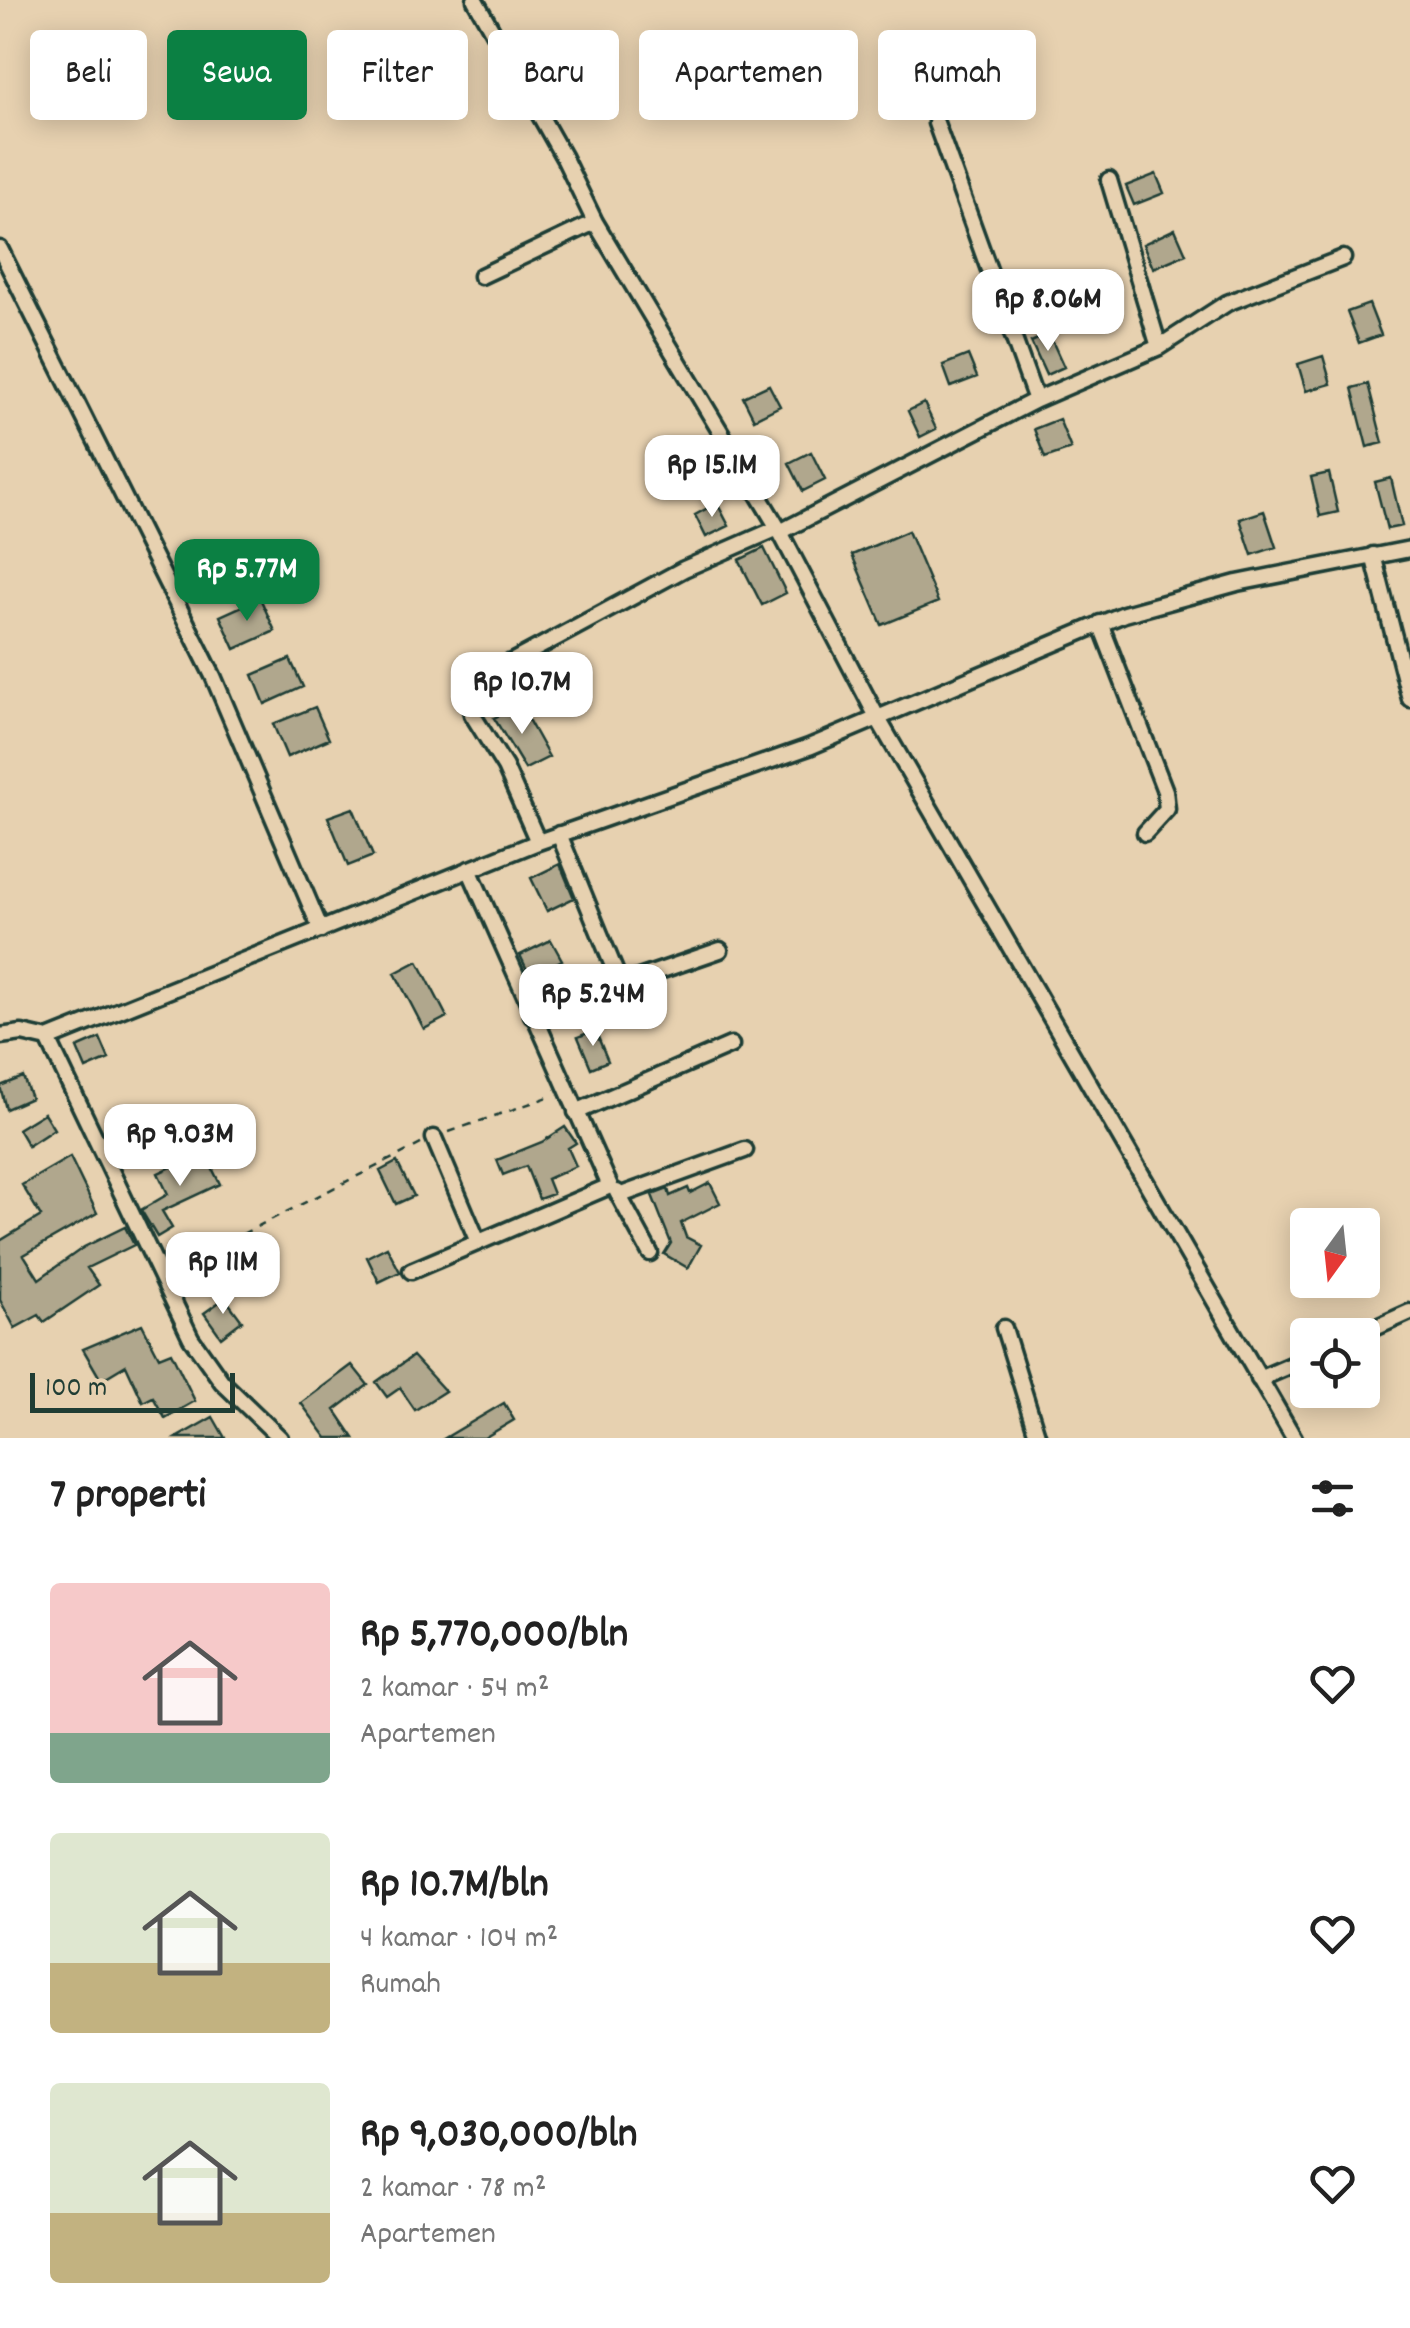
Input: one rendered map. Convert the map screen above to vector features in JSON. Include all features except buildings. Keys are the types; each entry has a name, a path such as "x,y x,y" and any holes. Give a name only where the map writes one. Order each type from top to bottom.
{"street":[{"path":"474,0 564,158 595,222 786,527 877,718 1294,1438"},
{"path":"936,123 1036,400"},
{"path":"1110,180 1159,348"},
{"path":"480,276 595,222"},
{"path":"0,249 213,676 322,930"},
{"path":"538,842 505,767 472,714 468,696 474,682 684,570 786,527 1036,400 1159,348 1227,303 1342,258"},
{"path":"0,1036 22,1033 48,1039 538,842 810,747 1100,623 1191,594 1410,549"},
{"path":"1373,554 1410,699"},
{"path":"1100,623 1164,791 1167,809 1145,832"},
{"path":"559,834 620,982"},
{"path":"469,869 565,1091 650,1253"},
{"path":"532,1015 720,950"},
{"path":"48,1039 207,1364 280,1438"},
{"path":"576,1112 730,1044"},
{"path":"434,1138 478,1242"},
{"path":"411,1271 616,1191 745,1150"},
{"path":"1380,1326 1410,1312"},
{"path":"1004,1328 1038,1438"},
{"path":"1260,1380 1290,1366"}],"path":[{"path":"161,1275 434,1138 565,1091"}]}
